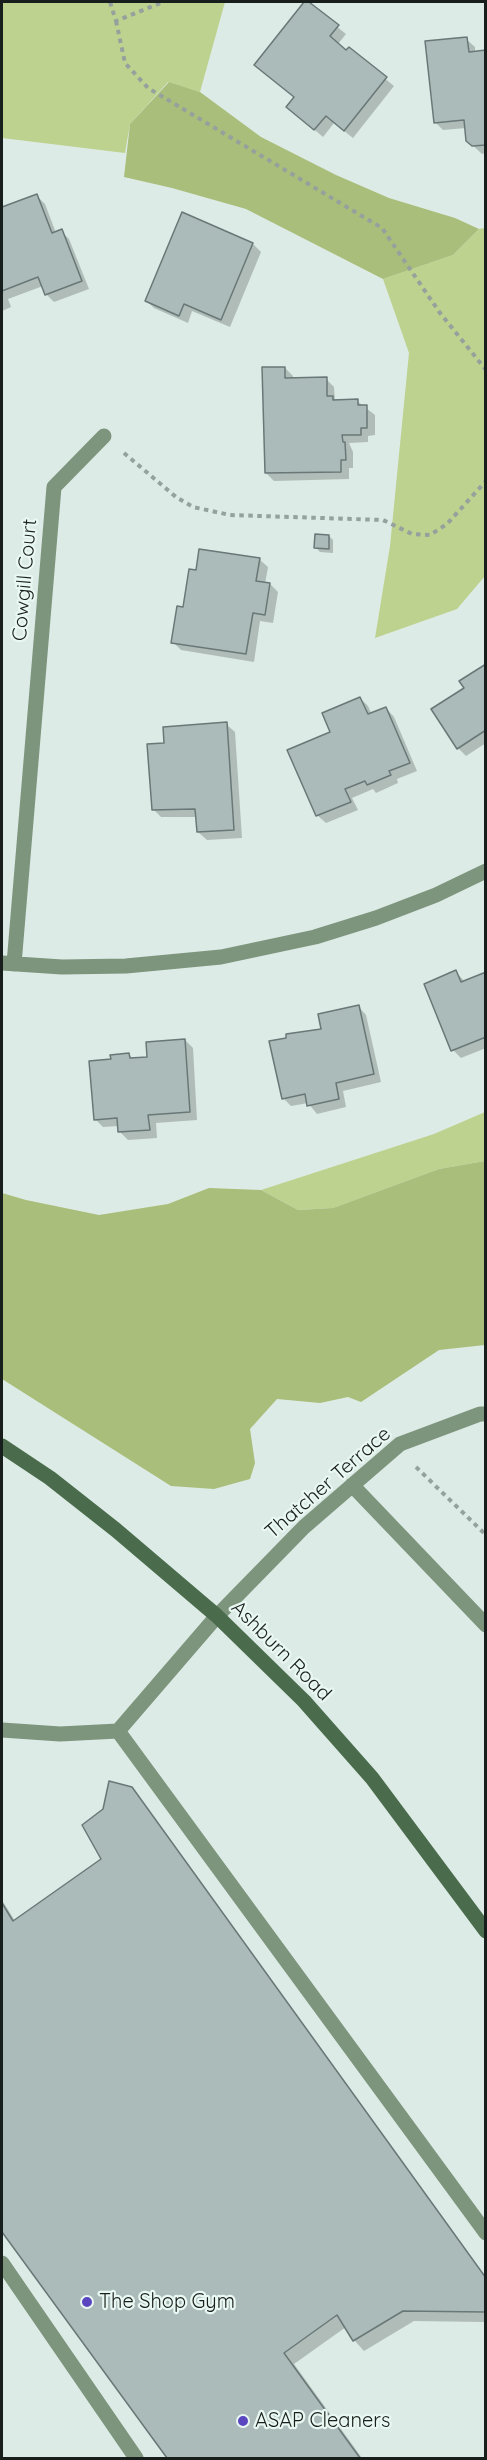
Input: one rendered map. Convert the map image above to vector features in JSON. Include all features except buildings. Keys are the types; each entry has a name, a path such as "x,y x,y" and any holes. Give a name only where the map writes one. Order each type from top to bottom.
{"main road":[{"name":"Ashburn Road","path":"2,1446 58,1484 217,1616 304,1701 372,1778 486,1931"}],"street":[{"name":"Cowgill Court","path":"8,963 54,487 104,436"},
{"path":"8,963 62,967 126,966 222,957 315,937 376,918 436,895 486,871"},
{"name":"Thatcher Terrace","path":"118,1731 217,1616 304,1527 352,1485 404,1443 480,1414 486,1414"},
{"path":"352,1485 486,1625"},
{"path":"2,1730 60,1734 118,1731 486,2233"},
{"path":"2,2263 136,2458"}],"path":[{"path":"110,2 125,63 148,88 382,228 440,313 486,370"},
{"path":"116,21 163,2"},
{"path":"104,436 176,498 193,507 230,515 383,520 412,534 430,534 447,524 486,481"},
{"path":"404,1443 416,1468 486,1535"}],"green space":[{"path":"2,2 225,2 200,92 168,82 130,124 125,153 2,138"},
{"path":"169,82 200,92 261,137 336,175 389,198 455,218 479,229 453,255 383,279 246,209 124,177 130,124"},
{"path":"485,228 485,576 457,609 375,638 390,546 409,353 383,279 453,255 479,229"},
{"path":"485,1112 485,1161 439,1169 333,1208 298,1210 261,1190 434,1134"},
{"path":"485,1161 485,1345 439,1350 361,1402 348,1397 320,1403 277,1399 250,1429 255,1463 250,1479 214,1489 171,1486 2,1379 2,1193 99,1215 168,1204 209,1188 261,1190 298,1210 333,1208 439,1169"}],"place":[{"name":"The Shop Gym","path":"87,2302"},
{"name":"ASAP Cleaners","path":"243,2421"}]}
